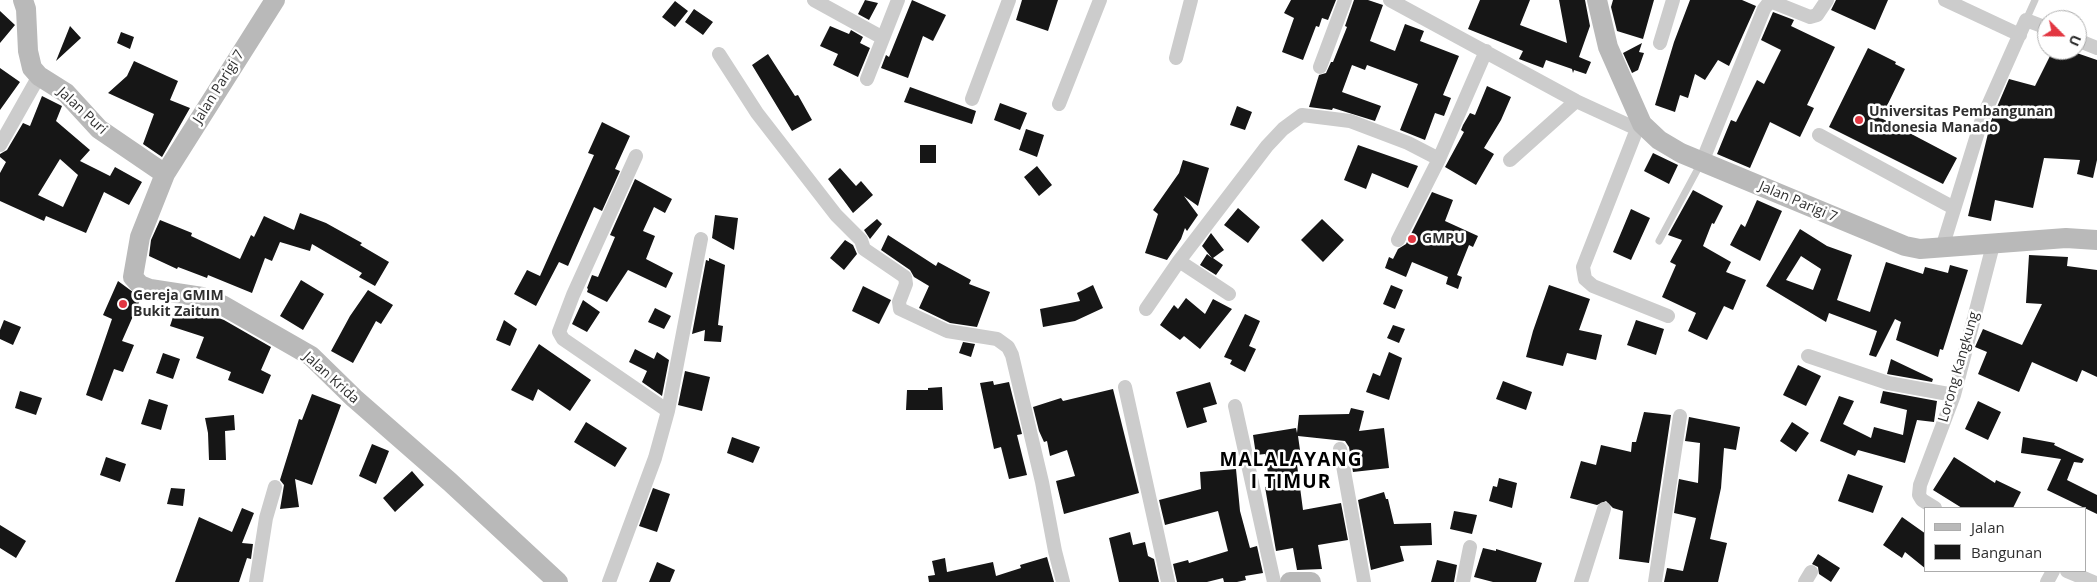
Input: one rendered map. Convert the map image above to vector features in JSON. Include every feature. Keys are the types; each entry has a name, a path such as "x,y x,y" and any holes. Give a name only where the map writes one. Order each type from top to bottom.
{"street":[{"path":"0,145 39,76 32,68 30,59 26,9 23,0"},
{"name":"Jalan Parigi 7","path":"165,174 275,0"},
{"path":"814,0 883,38"},
{"path":"867,79 898,0"},
{"path":"972,99 1009,0"},
{"path":"1059,104 1100,0"},
{"path":"1176,58 1190,0"},
{"path":"1320,67 1345,0"},
{"path":"1390,0 1576,101 1639,126 1583,267 1585,279 1593,286 1668,316"},
{"name":"Jalan Parigi 7","path":"1597,0 1608,47 1639,126 1668,147 1905,246 1920,249 2066,238 2097,240"},
{"path":"1660,43 1674,0"},
{"path":"1702,162 1764,8 1770,1 1810,17 1817,16 1827,0"},
{"path":"1945,0 2020,35"},
{"path":"1942,248 1982,119 2026,20 2037,24"},
{"path":"1398,240 1439,159 1486,51"},
{"path":"719,54 756,113 836,215 861,240 864,249 905,276 906,284 899,302 900,309 947,331 997,339 1008,347 1012,355 1042,482 1063,582"},
{"name":"Jalan Puri","path":"39,76 66,93 100,129 165,174"},
{"path":"1510,160 1576,101"},
{"path":"1146,309 1179,261 1267,146 1283,129 1302,115 1350,121 1408,143 1439,159"},
{"path":"1819,135 1954,208"},
{"path":"636,156 573,295 559,332 563,339 668,411"},
{"name":"Jalan Krida","path":"165,174 140,237 133,269 135,281 150,289 202,298 222,305 311,356 354,398 450,482 558,582"},
{"path":"608,582 656,458 668,411 701,239"},
{"name":"Lorong Kangkung","path":"1933,507 1922,500 1919,495 1920,485 1954,395 1993,245"},
{"path":"1179,261 1229,294"},
{"path":"1808,356 1888,383 1954,395"},
{"path":"1125,387 1168,582"},
{"path":"1235,406 1274,582"},
{"path":"1656,582 1680,416"},
{"path":"1340,449 1364,582"},
{"path":"256,582 266,518 275,487"},
{"path":"1581,582 1604,508"},
{"path":"1463,582 1470,546"},
{"path":"2069,572 2093,582"},
{"path":"1290,582 1311,582"}],"lane":[{"path":"2026,20 2035,0"},
{"path":"1659,242 1702,162"}],"building":[{"path":"865,0 878,3 869,20 858,14"},
{"path":"912,0 946,15 933,41 923,36 908,78 881,68 886,55 889,57"},
{"path":"1022,0 1058,0 1048,31 1016,20"},
{"path":"1291,0 1336,0 1328,20 1322,18 1319,27 1316,26 1303,60 1282,52 1294,18 1284,13"},
{"path":"1354,0 1368,0 1383,5 1370,41 1395,51 1405,24 1424,31 1420,41 1459,56 1443,95 1451,98 1444,116 1435,113 1425,140 1400,130 1418,84 1367,65 1365,70 1352,65 1342,92 1381,106 1375,121 1333,108 1332,110 1309,107 1319,75 1326,73 1331,62 1333,62 1347,27 1345,26"},
{"path":"1480,0 1530,0 1520,25 1567,43 1559,0 1585,0 1590,26 1579,57 1591,62 1586,74 1574,70 1573,73 1572,69 1546,60 1543,68 1519,59 1523,51 1468,29"},
{"path":"1613,0 1654,0 1643,39 1617,31 1611,7"},
{"path":"1690,0 1742,0 1756,6 1729,66 1718,60 1705,80 1695,74 1688,98 1680,95 1675,112 1655,105 1674,42"},
{"path":"1836,0 1888,0 1875,30 1831,10"},
{"path":"675,1 688,11 675,27 662,17"},
{"path":"694,9 713,22 703,35 685,22"},
{"path":"0,11 15,25 0,43"},
{"path":"1773,12 1794,20 1791,26 1835,47 1807,105 1814,108 1800,137 1770,122 1750,168 1717,154 1731,120 1736,122 1757,80 1764,84 1781,50 1761,40"},
{"path":"70,26 81,38 56,61"},
{"path":"830,26 849,34 851,30 863,37 860,43 870,48 858,77 833,65 838,54 820,46"},
{"path":"121,32 134,37 130,49 117,43"},
{"path":"1642,43 1639,52 1644,53 1638,70 1632,73 1623,53"},
{"name":"Universitas Pembangunan Indonesia Manado","path":"1868,48 1896,62 1895,64 1905,69 1881,118 1957,158 1943,184 1829,127"},
{"path":"768,54 795,96 798,95 812,120 792,131 752,65"},
{"path":"2087,57 2097,60 2097,160 2093,178 2077,174 2080,160 2044,158 2033,208 1995,200 1991,221 1968,216 1991,121 2009,79 2035,86 2048,60 2087,60"},
{"path":"134,61 178,81 170,100 190,108 162,157 143,144 154,114 108,93 127,76"},
{"path":"0,68 20,82 0,110"},
{"path":"1487,86 1511,97 1501,120 1484,148 1494,154 1476,185 1445,167 1464,132 1461,130 1463,125 1470,113 1475,115"},
{"path":"910,87 976,111 972,124 904,102"},
{"path":"42,96 62,106 56,121 90,150 80,161 110,176 115,167 142,182 129,205 104,192 86,233 46,216 44,221 0,201 0,173 6,162 0,157 0,154 7,150 23,123 30,126","holes":["60,159 78,175 63,207 38,195"]},
{"path":"1000,103 1027,113 1020,130 994,120"},
{"path":"1237,106 1252,112 1245,130 1230,125"},
{"path":"602,122 630,136 615,169 620,171 602,211 594,207 568,266 559,262 536,306 514,294 527,270 540,276 594,155 588,153"},
{"path":"1026,129 1044,135 1037,157 1019,150"},
{"path":"920,145 936,145 936,163 920,163"},
{"path":"1358,145 1418,166 1408,188 1372,173 1366,189 1344,180"},
{"path":"1653,153 1678,165 1669,184 1644,171"},
{"path":"1183,160 1209,168 1198,206 1184,196 1198,215 1187,231 1185,228 1181,239 1167,260 1145,253 1158,214 1153,210 1179,173"},
{"path":"1037,166 1052,185 1039,196 1024,177"},
{"path":"840,168 856,186 861,181 873,195 853,213 828,179"},
{"path":"635,179 672,199 665,213 654,207 643,231 655,236 646,259 673,273 666,288 628,270 607,302 587,292 587,288 592,275 598,277 615,237 610,235"},
{"path":"1693,190 1723,206 1714,224 1712,223 1703,246 1731,262 1726,272 1746,280 1733,310 1724,306 1707,340 1688,331 1696,313 1662,297 1676,265 1670,262 1682,240 1668,235"},
{"path":"1432,192 1453,200 1445,221 1478,236 1473,247 1469,245 1457,275 1462,277 1458,289 1446,284 1448,277 1412,262 1406,277 1385,268 1389,257 1393,259 1398,249 1406,244"},
{"path":"1757,200 1782,211 1760,261 1730,245 1741,224 1745,227"},
{"path":"1238,208 1260,227 1248,243 1224,225"},
{"path":"1631,209 1650,218 1631,260 1613,252"},
{"path":"300,213 326,223 362,243 360,245 389,262 375,286 359,277 362,273 312,244 310,251 280,242 272,261 265,258 252,293 208,275 207,278 178,267 177,269 149,256 151,240 160,220 192,233 191,236 240,259 251,235 254,237 264,216 294,230"},
{"path":"715,215 738,218 734,250 712,238"},
{"path":"877,219 882,224 870,239 864,230"},
{"path":"1322,219 1344,240 1323,262 1301,240"},
{"path":"1800,229 1827,246 1852,255 1837,300 1870,312 1886,262 1923,274 1925,267 1948,273 1950,265 1968,270 1943,350 1940,349 1938,357 1896,340 1901,322 1895,319 1876,357 1869,355 1877,331 1829,313 1826,322 1766,286","holes":["1801,256 1821,269 1813,290 1786,280"]},
{"path":"1211,233 1224,250 1213,258 1223,265 1216,275 1200,265 1207,254 1212,258 1202,246"},
{"path":"888,235 936,266 938,262 971,280 969,284 990,292 977,327 950,323 919,308 929,286 914,277 910,270 881,250"},
{"path":"845,240 853,245 857,254 844,270 830,258"},
{"path":"2029,255 2068,257 2067,266 2097,270 2097,377 2082,370 2077,382 2032,362 2019,392 1978,374 1987,352 1975,347 1983,329 2022,345 2042,304 2026,303"},
{"path":"709,258 725,265 718,325 723,326 721,342 704,341 705,330 692,334 706,260 709,261"},
{"path":"301,280 324,294 303,330 280,316"},
{"path":"118,281 141,298 122,341 134,345 123,372 114,369 102,401 86,395 112,319 103,315"},
{"path":"1093,285 1103,308 1075,321 1043,327 1040,309 1080,301 1077,293"},
{"path":"1391,285 1403,290 1395,309 1383,304"},
{"path":"1549,285 1590,299 1579,330 1602,335 1596,360 1567,353 1563,366 1526,357"},
{"path":"863,286 891,300 879,324 852,311"},
{"path":"368,290 393,305 381,324 376,321 353,363 331,351 350,316"},
{"path":"1186,298 1205,314 1213,299 1232,309 1200,349 1184,336 1180,340 1160,325 1174,305 1178,309"},
{"path":"583,300 600,312 587,332 572,324"},
{"path":"177,305 189,307 224,320 271,347 261,370 271,375 263,394 228,380 231,372 196,358 204,337 170,326"},
{"path":"655,308 671,316 664,329 648,322"},
{"path":"1245,314 1260,321 1249,346 1256,349 1245,372 1230,364 1232,360 1224,357"},
{"path":"4,320 21,327 13,345 0,339 0,330"},
{"path":"504,320 517,329 510,346 496,340"},
{"path":"1636,320 1664,329 1656,355 1627,345"},
{"path":"1393,325 1405,329 1399,343 1387,338"},
{"path":"963,342 975,344 971,357 959,353"},
{"path":"539,344 591,380 570,411 538,389 533,401 511,390"},
{"path":"635,349 654,359 657,352 669,360 662,396 642,382 647,371 629,362"},
{"path":"1389,352 1402,358 1389,400 1366,392 1373,373 1380,376"},
{"path":"163,353 180,359 173,379 156,373"},
{"path":"1891,359 1933,379 1932,382 1887,374"},
{"path":"1798,365 1821,376 1806,406 1783,395"},
{"path":"685,371 710,377 702,411 678,405"},
{"path":"993,381 994,385 1009,382 1022,434 1017,435 1027,475 1009,479 1001,447 994,449 980,383"},
{"path":"1503,381 1532,392 1526,410 1496,399"},
{"path":"1210,382 1217,404 1203,408 1207,422 1187,428 1176,392"},
{"path":"942,387 943,410 906,410 907,390 928,390 928,388"},
{"path":"1113,389 1139,493 1064,514 1056,481 1075,476 1067,450 1050,456 1047,441 1044,442 1039,431 1033,407 1061,398 1063,401"},
{"path":"20,391 42,398 36,415 15,408"},
{"path":"1883,391 1937,401 1934,422 1917,420 1905,463 1858,450 1855,456 1820,441 1839,396 1854,401 1843,424 1871,438 1874,427 1903,435 1907,410 1880,403"},
{"path":"312,394 341,405 312,485 295,479 299,507 280,509 284,485 280,480 299,419 302,420"},
{"path":"149,399 168,405 161,430 141,424"},
{"path":"1978,401 2001,412 1988,440 1965,429"},
{"path":"1351,408 1364,411 1359,431 1384,428 1389,468 1353,472 1349,447 1345,441 1298,436 1301,457 1296,457 1303,510 1341,503 1348,540 1318,545 1322,569 1297,570 1293,548 1276,551 1265,487 1270,486 1265,454 1256,455 1253,435 1296,428 1297,433 1299,415 1349,414"},
{"path":"1644,412 1671,415 1649,563 1619,559 1623,511 1613,508 1606,501 1597,505 1570,498 1581,461 1596,465 1601,445 1631,452 1632,442 1636,442"},
{"path":"234,415 235,430 225,431 226,460 209,460 208,433 205,418"},
{"path":"1689,417 1740,427 1736,450 1724,448 1721,488 1710,539 1727,543 1718,582 1664,582 1667,568 1683,571 1696,518 1674,513 1679,479 1698,483 1700,443 1685,441"},
{"path":"586,422 627,448 615,467 574,442"},
{"path":"1792,422 1809,433 1796,452 1780,441"},
{"path":"732,437 760,447 753,463 727,453"},
{"path":"2023,437 2055,443 2054,445 2084,459 2082,463 2074,462 2067,480 2097,495 2097,514 2087,509 2087,507 2082,507 2047,490 2061,459 2021,453"},
{"path":"372,444 389,451 376,484 359,476"},
{"path":"106,457 126,464 120,482 100,475"},
{"path":"1954,457 1995,483 1996,480 2021,492 2014,507 1960,507 1933,490"},
{"path":"1236,469 1240,511 1250,548 1257,546 1263,573 1245,576 1246,580 1237,582 1224,582 1223,578 1207,582 1177,582 1173,564 1188,560 1189,563 1228,551 1218,511 1165,525 1159,500 1201,489 1200,472"},
{"path":"412,471 424,485 395,512 383,498"},
{"path":"1848,474 1883,486 1873,513 1838,501"},
{"path":"1499,478 1517,483 1512,508 1489,501 1493,486 1497,487"},
{"path":"171,488 185,489 183,506 167,504"},
{"path":"653,488 670,494 657,532 639,526"},
{"path":"1384,492 1386,499 1388,499 1394,524 1431,523 1432,545 1400,546 1404,561 1371,570 1358,500"},
{"path":"242,508 254,513 242,543 253,544 251,559 247,558 239,582 175,582 199,517 232,532"},
{"path":"1454,511 1477,515 1472,534 1450,529"},
{"path":"1902,517 1924,533 1924,567 1905,552 1902,558 1883,545"},
{"path":"0,525 26,541 16,558 0,548"},
{"path":"1130,532 1133,545 1145,542 1148,556 1154,559 1159,582 1119,582 1109,538"},
{"path":"1483,548 1496,551 1496,549 1542,563 1536,582 1493,582 1474,577"},
{"path":"1818,554 1840,568 1831,582 1819,574 1818,567 1812,564"},
{"path":"1047,557 1054,582 929,582 928,576 935,575 932,561 945,558 947,572 993,562 996,576 1021,568 1020,565"},
{"path":"1437,560 1457,565 1454,582 1431,582"},
{"path":"657,562 675,570 670,582 649,582"}],"place":[{"name":"Universitas Pembangunan Indonesia Manado","path":"1859,120"},
{"name":"GMPU","path":"1412,239"},
{"name":"Gereja GMIM Bukit Zaitun","path":"123,304"}],"district":[{"name":"MALALAYANG I TIMUR","path":"1291,472"}]}
